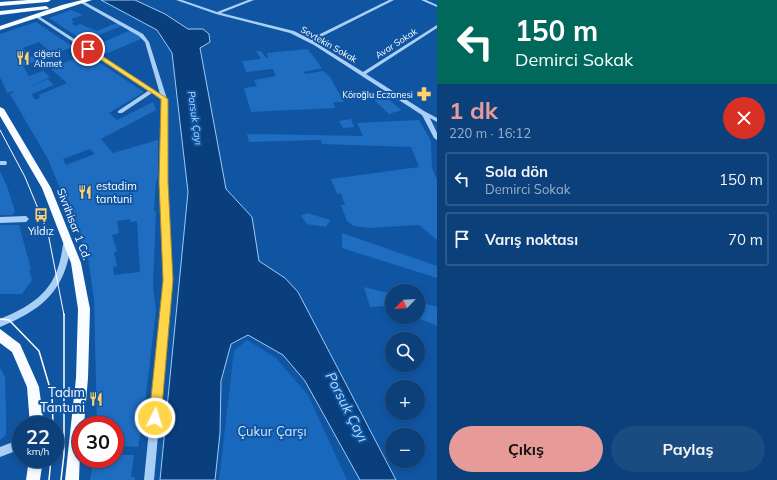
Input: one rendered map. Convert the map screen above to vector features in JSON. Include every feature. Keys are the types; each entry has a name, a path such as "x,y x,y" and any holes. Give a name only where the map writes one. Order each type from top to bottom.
{"main road":[{"path":"0,4 48,0"},
{"path":"0,28 64,6 86,1"},
{"path":"0,12 64,6"},
{"name":"Sivrihisar 1 Cd.","path":"0,109 46,188 76,263 84,309 82,378 72,480"},
{"path":"0,335 16,348 33,387 36,416"},
{"path":"33,480 35,468"}],"street":[{"name":"Sevtekin Sokak","path":"178,0 217,13 292,32 364,73 437,120"},
{"path":"186,3 194,0"},
{"path":"217,13 252,0"},
{"path":"310,41 392,0"},
{"path":"423,0 437,6"},
{"path":"86,1 141,34 147,42 164,99 164,182 168,280 149,480"},
{"path":"36,16 164,99"},
{"name":"Avar Sokak","path":"364,73 437,26"},
{"path":"120,112 152,91"},
{"path":"424,113 437,138"},
{"path":"0,220 26,219"},
{"path":"0,323 9,320 47,297 58,281 66,259 67,241"},
{"path":"0,452 12,447"}],"green space":[{"name":"Çukur Çarşı","path":"247,340 276,358 308,395 347,480 219,480 234,351"}],"water":[{"name":"Porsuk Çayı","path":"101,0 135,0 165,14 188,29 203,29 209,34 210,42 200,48 226,189 252,217 259,261 285,278 298,292 385,459 385,468 390,468 396,480 360,480 305,381 283,355 248,335 231,344 221,381 220,433 215,480 160,480 188,192 172,53 157,30"}],"building":[{"path":"71,10 83,15 71,19 75,26 80,24 97,31 119,22 124,25 84,41 49,18"},
{"path":"36,22 73,47 23,66 29,76 43,71 50,77 28,88 48,79 54,85 32,94 35,100 40,98 39,95 67,83 50,68 76,58 72,55 81,52 144,92 109,113 117,120 153,102 156,110 101,139 113,153 158,140 158,176 156,182 154,211 156,211 153,286 156,311 138,447 124,446 124,416 97,416 94,300 88,257 48,159 10,94 14,92 7,93 0,77 0,34","holes":["39,42 48,50 31,57 23,48","90,149 95,154 66,165 63,159","128,182 128,185 99,189 99,187","130,219 130,222 137,221 140,272 114,275 113,267 117,266 114,252 117,251 112,235 119,233 117,221"]},
{"path":"131,30 143,38 106,54 85,45 93,42 97,45"},
{"path":"308,49 322,68 304,72 305,74 323,71 330,77 344,102 333,102 335,108 251,112 244,88 257,86 254,80 276,76 273,69 246,72 242,61 261,59 256,51 261,51 266,58 268,58 267,53"},
{"path":"385,96 401,110 389,114 374,100"},
{"path":"351,119 354,127 343,128 339,121"},
{"path":"419,120 431,141 432,168 437,180 437,240 419,225 369,228 354,226 347,221 341,205 345,205 341,193 337,194 331,179 419,167 411,147 322,144 321,140 249,142 247,134 363,136 357,123"},
{"path":"0,171 7,186 15,212 12,215 0,215"},
{"path":"307,213 330,220 326,227 307,224 301,216"},
{"path":"0,225 19,225 31,269 29,269 32,280 22,294 0,294"},
{"path":"342,233 437,266 437,278 342,248"},
{"path":"364,287 385,292 385,306 370,307"},
{"path":"425,303 437,307 437,326 425,321"},
{"path":"0,368 5,377 6,435 0,440"},
{"path":"124,455 134,455 131,477 135,477 135,480 90,480 92,468 124,468"}],"tram line":[{"path":"0,130 25,177 48,233 64,315"},
{"path":"61,480 64,454 64,315"},
{"path":"0,319 9,320 39,351 52,395 53,416"},
{"path":"49,480 50,468"}],"place":[{"name":"ciğerci Ahmet","path":"23,58"},
{"name":"Köroğlu Eczanesi","path":"424,94"},
{"name":"estadim tantuni","path":"85,192"},
{"name":"Yıldız","path":"41,215"},
{"name":"Tadım Tantuni","path":"96,399"}],"route":[{"path":"88,49 164,99 164,182 168,280 155,418"}]}
